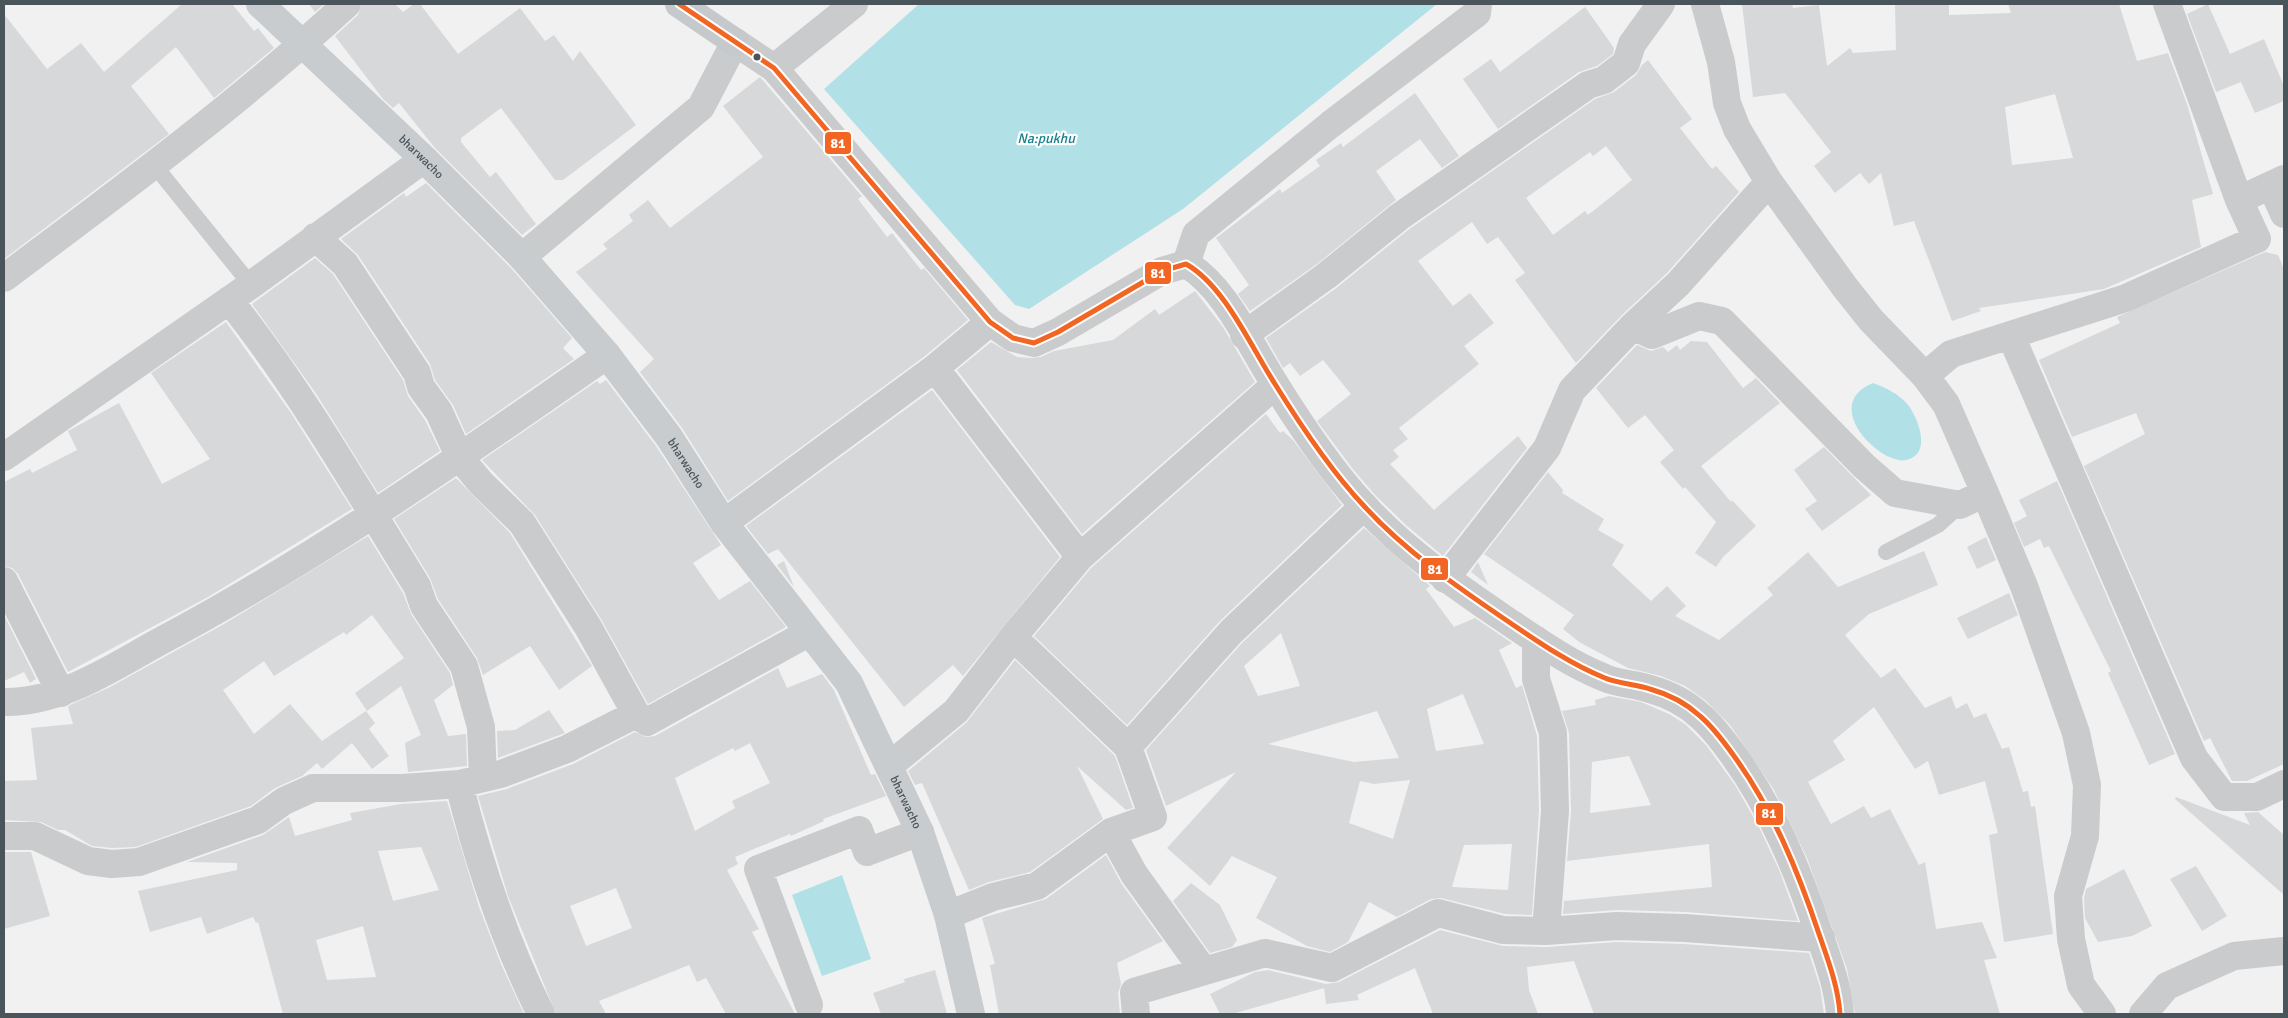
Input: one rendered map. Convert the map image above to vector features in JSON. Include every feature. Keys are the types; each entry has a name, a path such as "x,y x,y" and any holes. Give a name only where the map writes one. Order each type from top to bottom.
{"main road":[{"name":"bharwacho","path":"260,4 304,43 522,257 607,355 669,437 724,522 848,683 920,832 948,915 971,1014"},
{"path":"679,4 735,42"}],"street":[{"path":"4,278 155,166 249,91 348,4"},
{"path":"774,68 854,4"},
{"path":"1186,264 1196,234 1331,124 1477,13 1478,4"},
{"path":"1244,335 1326,276 1399,217 1500,145 1588,85 1604,80 1626,63 1632,44 1661,4"},
{"path":"1705,4 1721,62 1727,103 1737,129 1769,182 1871,320 1925,376 1946,404 2024,586 2078,741 2088,784 2085,836 2068,896 2071,939 2081,985 2102,1014"},
{"path":"1925,376 1951,354 2126,298 2256,239 2239,200 2167,4"},
{"path":"522,257 701,107 735,42 774,68 990,322 1013,338 1034,343 1058,332 1162,271 1186,264 1202,273 1221,296 1275,385 1317,448 1364,506 1445,579 1536,640 1606,679 1652,689 1677,700 1700,716 1720,738 1762,798 1786,846 1806,894 1821,938 1839,994 1840,1014"},
{"path":"4,457 240,292 424,159"},
{"path":"1445,579 1547,448 1572,390 1633,326 1678,284 1769,182"},
{"path":"2239,200 2278,182 2284,214"},
{"path":"315,237 345,264 362,286 417,373 421,387 439,412 460,458 481,483 522,523 584,619 636,714 647,722 808,633"},
{"path":"240,292 251,328 344,465 417,586 424,606 464,666 481,727 471,781 488,891 518,969 541,1014"},
{"path":"1633,326 1652,335 1699,316 1722,321 1864,466 1895,493 1960,505 1985,492"},
{"path":"724,522 935,368 990,322"},
{"path":"2011,336 2194,758 2224,798 2257,797 2284,784"},
{"path":"4,702 16,702 61,693 209,616 374,515 460,458 607,355"},
{"path":"935,368 1080,557"},
{"path":"889,766 956,711 1013,637 1080,557 1275,385"},
{"path":"1128,747 1231,632 1364,506"},
{"path":"4,581 61,693"},
{"path":"948,915 993,897 1037,886 1111,832 1153,818 1128,747 1013,637"},
{"path":"1536,640 1536,679 1553,733 1555,812 1546,931"},
{"path":"4,836 35,836 88,861 112,864 138,862 258,820 284,801 313,788 403,788 471,781 501,774 567,749 636,714"},
{"path":"809,1005 758,869 859,830 867,852 920,832"},
{"path":"1111,832 1134,874 1204,971"},
{"path":"1136,1014 1134,992 1265,953 1332,968 1438,913 1503,930 1546,931 1617,926 1821,938"},
{"path":"2143,1014 2167,986 2234,956 2284,951"}],"lane":[{"path":"155,166 240,292"},
{"path":"1886,552 1938,525 1960,505"}],"water":[{"name":"Na:pukhu","path":"919,4 1437,4 1183,209 1029,309 1015,305 824,89"},
{"path":"1873,383 1896,394 1912,411 1921,436 1919,451 1914,457 1906,460 1895,459 1883,454 1870,444 1860,432 1853,419 1852,405 1858,393"},
{"path":"842,875 871,959 822,976 792,895"}],"building":[{"path":"182,4 232,4 254,31 258,28 274,48 214,98 176,47 131,86 169,134 4,259 4,14 47,69 81,43 104,72"},
{"path":"309,4 324,4 315,12"},
{"path":"362,4 395,4 403,12 414,4 420,4 458,54 520,8 545,41 554,35 573,61 580,51 636,125 563,180 555,180 501,108 461,138 461,142 490,177 496,172 536,224 522,235 435,148 399,103 393,108 383,99 335,36 358,15"},
{"path":"1742,4 1792,4 1793,8 1819,5 1827,66 1850,48 1853,53 1896,50 1895,4 1949,4 1949,15 2011,13 2008,4 2119,4 2137,61 2168,53 2187,104 2213,194 2192,200 2201,247 2104,289 1979,308 1981,311 1952,321 1914,221 1894,226 1881,173 1869,184 1860,173 1835,193 1814,166 1831,152 1785,93 1753,97","holes":["2055,94 2073,158 2012,165 2005,107"]},
{"path":"2208,4 2230,54 2264,39 2284,86 2284,101 2255,113 2241,82 2216,92 2187,14"},
{"path":"1585,7 1614,48 1613,54 1597,66 1579,72 1498,129 1463,79 1491,59 1500,72"},
{"path":"1648,60 1692,119 1680,128 1712,169 1716,166 1739,192 1667,273 1622,315 1576,363 1515,280 1525,273 1498,237 1487,244 1472,222 1418,261 1453,306 1470,293 1494,323 1464,346 1479,364 1399,428 1408,439 1393,450 1399,457 1390,464 1434,510 1518,436 1527,448 1443,556 1407,526 1375,495 1317,421 1351,394 1323,360 1300,376 1290,363 1283,368 1266,338 1335,289 1408,230 1595,99 1614,92 1636,75 1642,65","holes":["1606,146 1632,180 1588,215 1585,211 1553,235 1526,198 1590,152 1593,156"]},
{"path":"760,77 862,196 858,199 887,237 892,233 921,270 924,268 968,320 925,356 728,501 682,428 640,372 654,359 576,272 607,249 603,244 633,221 629,215 648,200 670,228 763,157 723,106"},
{"path":"1415,93 1459,156 1442,168 1420,139 1376,171 1396,200 1317,264 1250,311 1238,294 1249,285 1216,238 1280,189 1282,193 1320,166 1316,160 1341,143 1343,147"},
{"path":"426,183 511,268 572,338 563,348 574,359 466,434 453,405 435,380 430,364 358,255 341,239 404,193 406,197"},
{"path":"2265,252 2278,255 2284,269 2284,764 2247,781 2232,781 2210,738 2204,741 2084,466 2145,434 2136,413 2072,437 2039,360 2120,323 2117,317"},
{"path":"315,258 333,274 403,380 408,396 425,420 440,451 378,493 317,395 252,304"},
{"path":"1195,291 1223,327 1255,382 1082,534 957,370 991,342 1017,357 1031,358 1041,357 1054,351 1113,340 1155,309 1159,315"},
{"path":"226,322 291,413 352,509 208,597 68,672 18,574 12,568 4,566 4,482 30,469 32,473 77,450 68,431 119,403 162,484 210,459 151,373"},
{"path":"1691,341 1707,342 1743,388 1756,378 1780,403 1701,466 1731,502 1732,500 1756,526 1723,557 1716,567 1695,553 1716,522 1685,487 1683,489 1660,462 1674,450 1645,415 1628,428 1596,388 1637,345 1651,351 1663,347 1668,352 1677,345 1680,350"},
{"path":"606,380 656,446 721,545 693,563 719,600 750,581 786,627 648,704 601,619 535,515 482,460 597,381 600,384"},
{"path":"932,390 1060,557 963,676 953,665 904,707 778,549 768,554 746,526"},
{"path":"1266,414 1280,433 1283,431 1293,440 1342,505 1220,621 1127,725 1034,636 1091,568"},
{"path":"1824,447 1871,495 1822,531 1805,509 1817,501 1794,470"},
{"path":"1548,472 1563,490 1562,493 1604,519 1598,530 1624,545 1612,565 1651,601 1667,586 1686,606 1675,616 1719,640 1773,595 1767,588 1808,552 1838,587 1924,551 1938,585 1869,614 1845,635 1881,678 1895,668 1925,708 1951,696 1956,709 1967,703 1974,718 1986,713 2002,749 2009,747 2023,792 2028,791 2031,807 2035,806 2053,934 2004,942 1989,835 1998,833 1985,781 1939,795 1928,761 1915,769 1874,707 1833,741 1845,760 1808,782 1831,824 1864,806 1871,818 1890,809 1919,865 1925,862 1936,929 1982,922 1997,958 1984,960 2000,1014 1855,1014 1847,969 1807,858 1774,790 1730,725 1705,700 1685,686 1661,676 1628,668 1579,642 1563,629 1574,615 1484,554"},
{"path":"456,478 510,533 592,666 559,690 530,646 483,675 477,658 438,599 430,578 394,519"},
{"path":"2057,481 2175,754 2149,765 2108,673 2111,671 2049,546 2044,548 2040,539 2024,547 2014,523 2027,516 2019,500"},
{"path":"1364,528 1430,586 1426,589 1454,627 1475,618 1512,643 1499,650 1516,688 1522,685 1537,736 1539,811 1532,915 1505,914 1441,898 1431,899 1397,917 1369,902 1348,942 1330,952 1307,946 1256,918 1277,877 1232,856 1210,886 1167,848 1236,772 1166,806 1146,750 1242,643","holes":["1281,633 1300,686 1258,696 1244,666","1463,694 1484,744 1436,751 1427,709","1377,711 1399,758 1354,762 1268,744","1410,780 1393,839 1349,823 1360,781 1374,784","1512,844 1508,890 1452,887 1464,845"]},
{"path":"368,536 403,593 411,614 450,673 453,685 434,700 448,736 466,734 467,766 408,772 405,743 421,735 401,686 367,711 355,693 404,658 372,615 346,635 344,632 274,676 264,661 223,690 254,734 290,704 322,741 366,711 375,723 369,729 389,756 372,769 352,743 322,769 317,763 302,776 275,788 251,806 136,847 112,848 92,846 65,830 58,830 41,822 4,820 4,781 37,780 31,728 73,724 68,707 70,705 110,687 224,624"},
{"path":"1986,537 1996,560 1977,569 1967,547"},
{"path":"784,561 794,587 777,565"},
{"path":"1478,562 1488,585 1471,572"},
{"path":"2009,593 2018,615 1968,639 1957,618"},
{"path":"4,615 36,679 30,683 24,672 4,681"},
{"path":"1015,660 1115,756 1133,808 1126,810 1077,766 1103,819 1030,872 989,882 969,890 922,783 915,785 908,771 966,723"},
{"path":"778,668 787,688 822,674 834,690 871,775 875,774 886,796 823,819 824,821 791,836 790,834 735,857 738,864 727,870 759,929 752,932 795,1014 726,1014 706,978 697,982 689,965 599,1001 606,1014 556,1014 508,896 478,796 507,789 573,764 635,732 646,737 655,736","holes":["750,743 770,783 732,801 735,808 695,831 675,778 733,748 735,751","616,888 632,928 586,946 570,906"]},
{"path":"1609,696 1641,702 1669,714 1685,724 1706,745 1735,785 1759,827 1779,870 1798,921 1686,912 1617,910 1563,914 1564,901 1712,887 1709,844 1567,861 1571,811 1569,733 1562,711 1596,705 1595,700","holes":["1629,756 1651,805 1590,813 1592,762"]},
{"path":"549,710 565,733 498,758 497,731 515,730"},
{"path":"2176,797 2250,825 2244,813 2258,812 2284,835 2284,895 2175,799"},
{"path":"447,801 479,907 501,964 524,1014 283,1014 258,922 256,923 253,917 207,934 201,917 150,932 138,891 237,870 237,863 187,862 263,835 289,817 295,836 352,820 350,813 401,804","holes":["421,847 439,890 393,901 378,851","363,926 376,977 327,980 316,940"]},
{"path":"4,852 31,852 50,916 4,929"},
{"path":"1106,855 1121,883 1163,941 1117,963 1121,984 1118,993 1120,1014 999,1014 990,965 995,964 982,918 1046,899"},
{"path":"2196,866 2227,916 2202,931 2170,879"},
{"path":"2124,869 2152,926 2132,936 2098,942 2085,918 2084,898 2086,889"},
{"path":"1191,883 1220,905 1237,940 1232,947 1210,953 1173,901"},
{"path":"1440,930 1503,946 1547,947 1617,942 1684,944 1809,953 1820,987 1824,1014 1594,1014 1574,961 1527,967 1529,990 1538,1014 1433,1014 1415,968 1357,995 1359,1000 1326,1004 1324,988 1232,1014 1220,1014 1210,994 1255,972 1268,970 1326,984 1339,982"},
{"path":"935,970 947,1014 881,1014 873,993 905,982 904,979"}],"transit line":[{"name":"81","path":"679,4 774,68 990,322 1013,338 1034,343 1058,332 1162,271 1186,264 1200,274 1213,287 1236,318 1285,400 1328,463 1351,492 1396,538 1450,581 1554,652 1605,678 1645,687 1670,697 1695,712 1714,730 1761,798 1793,864 1829,963 1835,983 1840,1014"}]}
